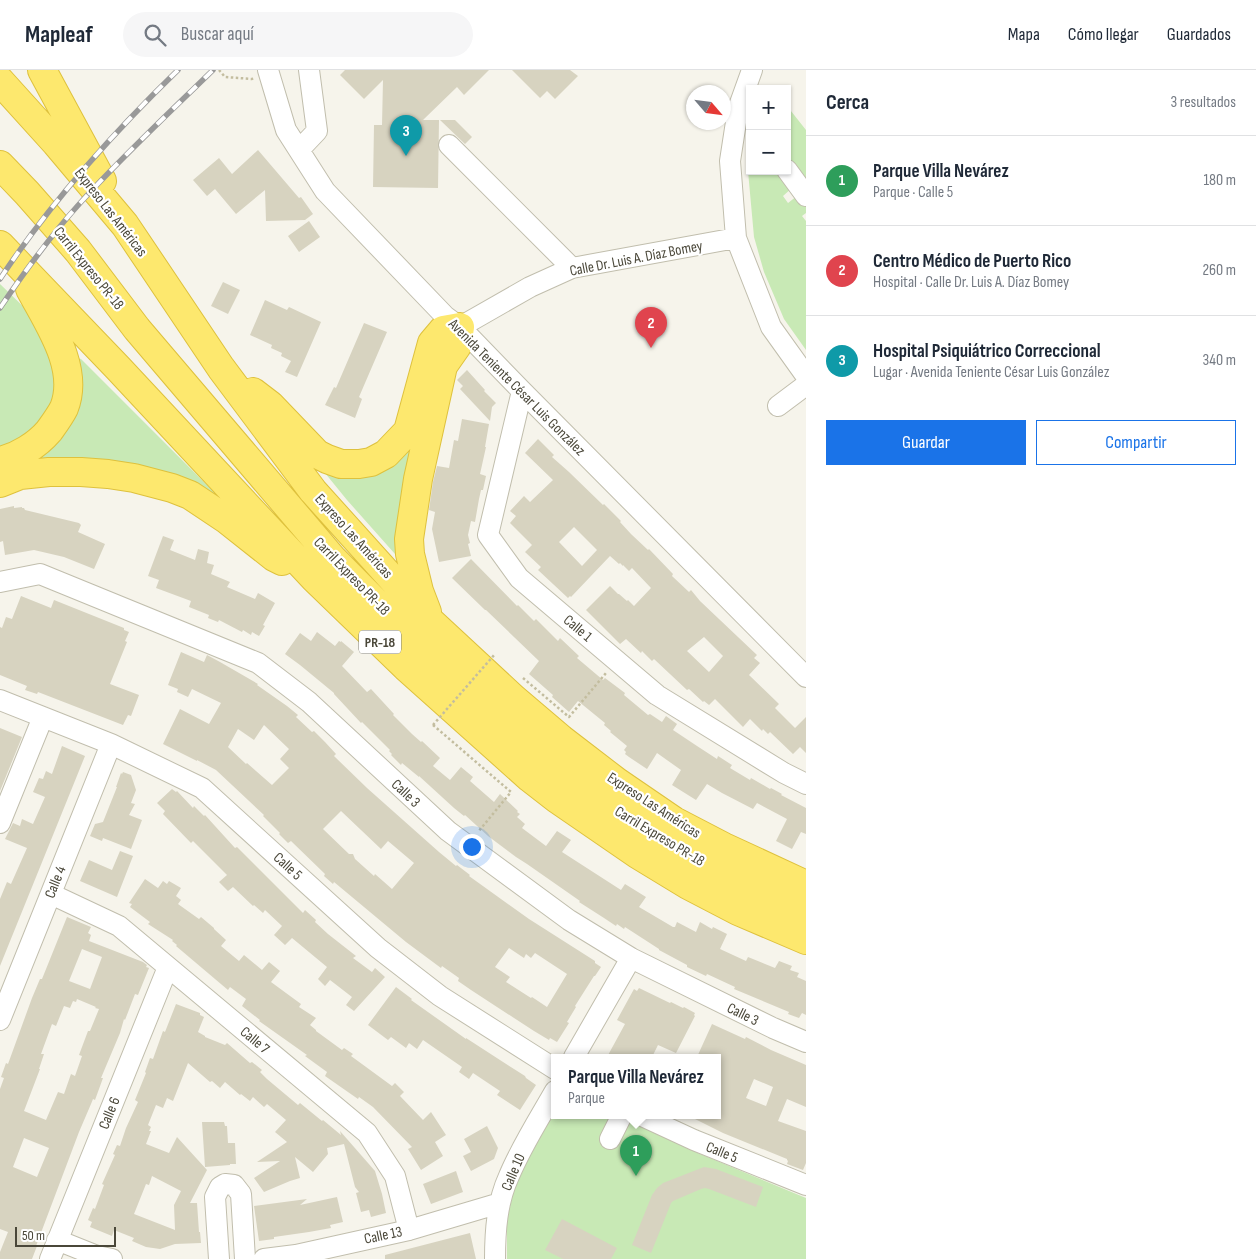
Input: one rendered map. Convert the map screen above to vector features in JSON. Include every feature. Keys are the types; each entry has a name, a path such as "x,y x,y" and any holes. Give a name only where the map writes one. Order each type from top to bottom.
{"highway":[{"path":"32,70 86,150"},
{"path":"42,70 125,225"},
{"name":"Expreso Las Américas","path":"0,80 125,225 221,368 313,491 431,622 514,699 561,739 617,782 674,821 724,848 806,886"},
{"name":"Carril Expreso PR-18","path":"0,165 78,251 137,329 332,558 479,704 532,749 603,801 704,864 806,913"},
{"path":"0,460 27,450 42,438 64,408 68,391 68,374 64,356 8,254"},
{"name":"PR-18","path":"8,254 118,368 315,579 406,667 530,778 556,799 637,854 688,885 738,911 806,940"},
{"path":"221,368 270,405 316,454 341,464 371,462 386,454 408,431 432,343 443,330 460,327 457,346 443,366 418,479 409,539 410,554 419,591 431,622"},
{"path":"0,483 20,475 49,472 81,472 134,478 172,488 190,495 226,519 274,557 315,579"}],"street":[{"path":"299,150 317,131 310,70"},
{"path":"752,70 738,109 744,117 730,161 736,238 771,327 806,376"},
{"name":"Avenida Teniente César Luis González","path":"264,72 286,130 325,191 445,316 460,327 806,677"},
{"path":"449,145 572,268"},
{"path":"791,175 806,196"},
{"name":"Calle Dr. Luis A. Díaz Bomey","path":"460,327 530,287 572,268 736,238"},
{"path":"778,406 806,385"},
{"name":"Calle 1","path":"522,391 488,535 518,578 657,695 784,773 806,784"},
{"name":"Calle 3","path":"0,582 40,574 258,663 309,702 448,831 569,920 631,958 773,1028 806,1042"},
{"name":"Calle 5","path":"0,700 111,744 202,788 378,948 440,996 551,1066"},
{"path":"0,823 43,717"},
{"name":"Calle 4","path":"0,1020 111,744"},
{"name":"Calle 7","path":"50,894 119,926 367,1133 395,1176 409,1230"},
{"path":"576,1054 631,958"},
{"name":"Calle 6","path":"50,1259 168,967"},
{"name":"Calle 10","path":"495,1259 494,1234 500,1203 508,1177 551,1098"},
{"path":"610,1139 620,1119"},
{"name":"Calle 5","path":"649,1119 694,1140 806,1185"},
{"path":"219,1259 215,1197 220,1187 225,1184 234,1185 241,1194 245,1259"},
{"name":"Calle 13","path":"264,1259 409,1230 500,1203"},
{"path":"57,1240 97,1256 112,1259"}],"path":[{"path":"218,70 225,77 252,79 264,72"},
{"path":"467,845 511,792 433,725 496,654"},
{"path":"518,673 569,716 616,660"}],"green space":[{"path":"791,111 806,130 806,187 791,167"},
{"path":"748,175 786,175 792,188 783,196 788,203 797,196 806,202 806,213 802,216 806,221 806,350 784,319 764,272 754,237"},
{"path":"0,284 32,315 57,354 56,401 37,432 0,452"},
{"path":"77,358 81,359 214,492 211,499 0,469 36,455"},
{"path":"419,428 399,556 395,554 347,500 316,462 328,467"},
{"path":"551,1116 551,1119 630,1119 698,1153 806,1198 806,1259 507,1259 507,1205 529,1154"}],"building":[{"path":"345,70 489,70 464,95 457,87 423,120 439,120 438,188 373,187 374,125 382,125 383,80 364,99 340,75"},
{"path":"512,70 570,70 578,76 555,99 547,91 540,98"},
{"path":"440,120 455,120 472,137 465,144"},
{"path":"258,150 299,198 301,197 313,214 305,220 266,221 265,190 236,214 215,189 207,196 193,180 219,158 232,174"},
{"path":"309,221 320,237 299,252 288,236"},
{"path":"223,282 240,290 228,314 211,306"},
{"path":"265,300 287,310 289,307 321,322 297,377 285,372 291,361 281,356 282,353 271,348 272,345 250,335"},
{"path":"364,323 387,332 359,397 362,399 355,418 325,405 334,387 336,388"},
{"path":"467,370 496,403 492,407 490,421 460,389 463,386 457,380"},
{"path":"462,419 489,424 480,474 486,476 483,490 481,490 475,522 471,521 468,535 471,556 439,562 432,529 435,512 429,510 433,482 437,466 449,468 454,440 458,441"},
{"path":"538,439 554,455 552,457 604,504 631,534 649,549 673,574 672,576 689,592 691,590 700,601 757,655 754,658 760,663 749,675 779,704 775,708 795,728 806,717 806,753 800,747 793,754 770,732 768,734 763,729 762,731 750,719 743,727 715,699 709,705 703,702 689,689 687,690 654,659 652,661 626,639 620,644 586,610 610,586 634,606 651,588 632,568 629,571 610,556 568,598 538,570 541,567 525,552 532,545 510,523 516,516 510,511 524,496 530,502 553,480 525,453","holes":["574,527 597,550 582,566 559,542","704,637 723,656 709,672 687,651"]},
{"path":"14,506 14,508 22,507 25,510 79,523 81,525 78,532 105,544 94,569 64,557 34,550 5,555 3,541 0,542 0,509"},
{"path":"163,536 174,540 170,550 195,560 198,549 209,552 207,563 214,565 211,574 230,582 227,587 255,599 258,593 275,603 259,636 252,632 251,635 243,630 242,632 219,620 218,622 208,618 209,615 189,607 191,601 156,588 159,580 148,576"},
{"path":"471,559 534,621 536,619 558,641 560,638 579,656 577,658 603,680 605,678 625,693 624,695 648,715 650,714 662,722 666,716 677,724 673,730 717,759 718,756 732,765 730,768 806,808 806,834 801,832 792,849 776,841 787,819 757,803 753,809 707,784 696,800 672,785 681,770 657,753 647,769 625,754 624,750 627,746 610,732 604,725 605,723 578,701 569,712 529,674 539,661 452,578"},
{"path":"21,596 51,608 54,600 124,628 124,630 129,632 125,641 127,642 110,684 139,695 131,716 128,715 123,725 38,692 37,694 25,690 27,686 0,675 0,627 2,628 6,617 12,619"},
{"path":"317,632 335,646 341,641 354,652 342,666 367,692 371,689 412,734 440,758 433,766 450,780 461,767 473,777 470,781 494,802 500,794 518,811 520,814 517,817 525,824 522,828 546,846 557,831 571,840 562,852 621,890 625,884 646,897 639,907 673,927 675,927 677,922 696,932 700,922 712,929 713,927 727,934 720,949 746,961 748,957 775,968 779,961 792,966 790,970 799,973 797,977 806,981 806,1015 802,1013 799,1018 788,1014 789,1012 734,989 735,987 707,974 706,976 687,967 687,965 659,950 625,927 624,929 617,924 616,926 579,902 488,836 419,776 402,763 401,765 391,755 390,750 361,723 334,693 285,654 300,633 311,641"},
{"path":"181,652 204,662 207,655 258,684 298,715 296,717 312,732 314,731 336,754 334,756 367,788 456,866 529,919 595,961 601,967 575,1006 567,1022 569,1023 557,1042 550,1038 549,1040 534,1031 471,990 458,981 459,978 442,966 441,968 406,942 334,882 333,884 324,876 325,874 291,841 288,843 264,815 216,770 163,744 180,709 209,724 221,703 192,689 188,697 177,692 178,689 168,685","holes":["264,725 289,749 280,759 289,768 272,785 228,747 238,729 254,740","341,811 381,849 388,841 414,863 392,889 375,874 374,876 355,859 353,854 349,854 323,829","509,948 524,958 526,954 531,958 535,953 567,974 547,1007 506,982 510,977 495,967"]},
{"path":"0,728 22,737 0,791"},
{"path":"62,746 85,756 0,966 0,899 7,882 11,884 27,848 5,839 13,823 20,826 22,819 33,824 45,797 33,792 39,778 43,779 46,771 52,774"},
{"path":"123,772 131,775 136,790 131,803 135,804 129,815 142,820 131,849 103,838 102,841 90,836 95,824 103,822"},
{"path":"172,789 177,791 193,808 194,806 205,815 235,848 237,847 303,913 305,910 328,934 356,956 353,958 372,972 375,968 385,977 354,1011 346,1005 352,997 330,980 325,986 318,979 327,967 292,938 285,945 274,935 282,926 265,910 263,913 253,906 233,887 228,891 219,882 227,875 193,841 191,843 163,814 165,811 157,803"},
{"path":"120,851 133,856 117,897 80,881 89,860 112,870"},
{"path":"145,879 158,888 163,881 167,884 169,881 181,888 176,896 181,900 178,904 199,919 201,917 214,928 226,940 221,946 239,961 244,955 262,970 269,962 280,971 271,982 301,1004 299,1007 316,1018 310,1025 316,1031 342,1050 344,1048 353,1054 351,1056 392,1086 395,1083 404,1092 400,1096 423,1120 431,1112 446,1135 435,1142 443,1156 421,1170 408,1149 412,1147 373,1107 325,1076 327,1072 305,1056 307,1055 259,1021 242,1006 246,999 230,987 228,990 176,946 173,940 148,924 150,922 130,907 132,904 129,903"},
{"path":"67,917 91,927 88,933 91,935 89,941 143,962 149,968 138,995 135,994 124,1019 101,1078 103,1078 95,1100 93,1099 79,1132 32,1259 0,1259 0,1252 8,1232 0,1229 0,1089 4,1078 1,1077 6,1063 8,1064 32,998 40,979 42,979","holes":["82,949 102,957 90,989 69,981","77,999 99,1009 79,1055 82,1056 75,1076 71,1074 64,1094 58,1092 46,1120 24,1111 40,1069 44,1054 41,1054 52,1024 56,1026 64,1006 70,1008 73,1001 76,1002","24,1138 49,1148 37,1177 13,1167"]},
{"path":"396,987 466,1039 536,1085 520,1110 497,1095 500,1091 473,1073 469,1079 459,1072 462,1067 423,1040 417,1049 409,1043 406,1048 391,1037 388,1040 368,1025"},
{"path":"639,988 695,1013 676,1053 658,1045 654,1054 609,1054 625,1024 617,1020 634,989 637,991"},
{"path":"176,1004 200,1013 204,1017 198,1032 225,1045 227,1043 250,1063 252,1062 262,1070 260,1072 267,1079 298,1105 300,1103 341,1135 340,1131 375,1171 386,1213 371,1217 369,1210 361,1212 356,1193 359,1192 355,1187 344,1144 327,1148 328,1154 313,1172 295,1157 300,1178 264,1192 254,1178 280,1161 257,1162 287,1142 275,1132 286,1120 267,1104 264,1107 253,1097 250,1101 225,1082 220,1088 188,1063 173,1101 167,1098 163,1108 156,1105 148,1125 151,1127 149,1131 151,1131 146,1144 169,1153 177,1137 207,1170 190,1203 197,1203 201,1243 175,1244 160,1249 146,1247 132,1241 134,1238 114,1230 112,1236 90,1227 92,1222 88,1220 93,1208 95,1209 104,1185 102,1184 115,1155 113,1154 117,1145 120,1146 138,1102 135,1100 150,1058 153,1059 163,1031 165,1032","holes":["152,1176 181,1191 174,1205 175,1230 134,1214 146,1184 149,1185"]},
{"path":"712,1024 745,1039 746,1037 806,1065 806,1107 787,1099 778,1121 806,1131 806,1163 803,1170 787,1164 787,1159 723,1133 695,1119 721,1119 721,1054 698,1054","holes":["754,1079 773,1087 766,1106 746,1098"]},
{"path":"202,1122 224,1122 225,1126 227,1126 228,1143 235,1143 236,1164 205,1167"},
{"path":"487,1126 498,1148 494,1159 471,1171 463,1156 471,1152 464,1139"},
{"path":"704,1167 716,1169 763,1187 756,1207 709,1189 701,1189 671,1203 651,1253 632,1245 652,1195 657,1188 663,1183"},
{"path":"456,1171 463,1192 431,1204 423,1184"},
{"path":"337,1197 343,1222 330,1225 331,1228 259,1241 254,1206 307,1199 300,1205"},
{"path":"562,1219 617,1248 611,1259 563,1259 545,1250"},
{"path":"470,1233 476,1259 385,1259 385,1255"}],"railway":[{"path":"0,279 40,223 83,170 178,70"},
{"path":"0,308 59,227 81,202 213,70"}],"place":[{"name":"Hospital Psiquiátrico Correccional","path":"406,156"},
{"name":"Centro Médico de Puerto Rico","path":"651,348"},
{"name":"Parque Villa Nevárez","path":"636,1176"}]}
